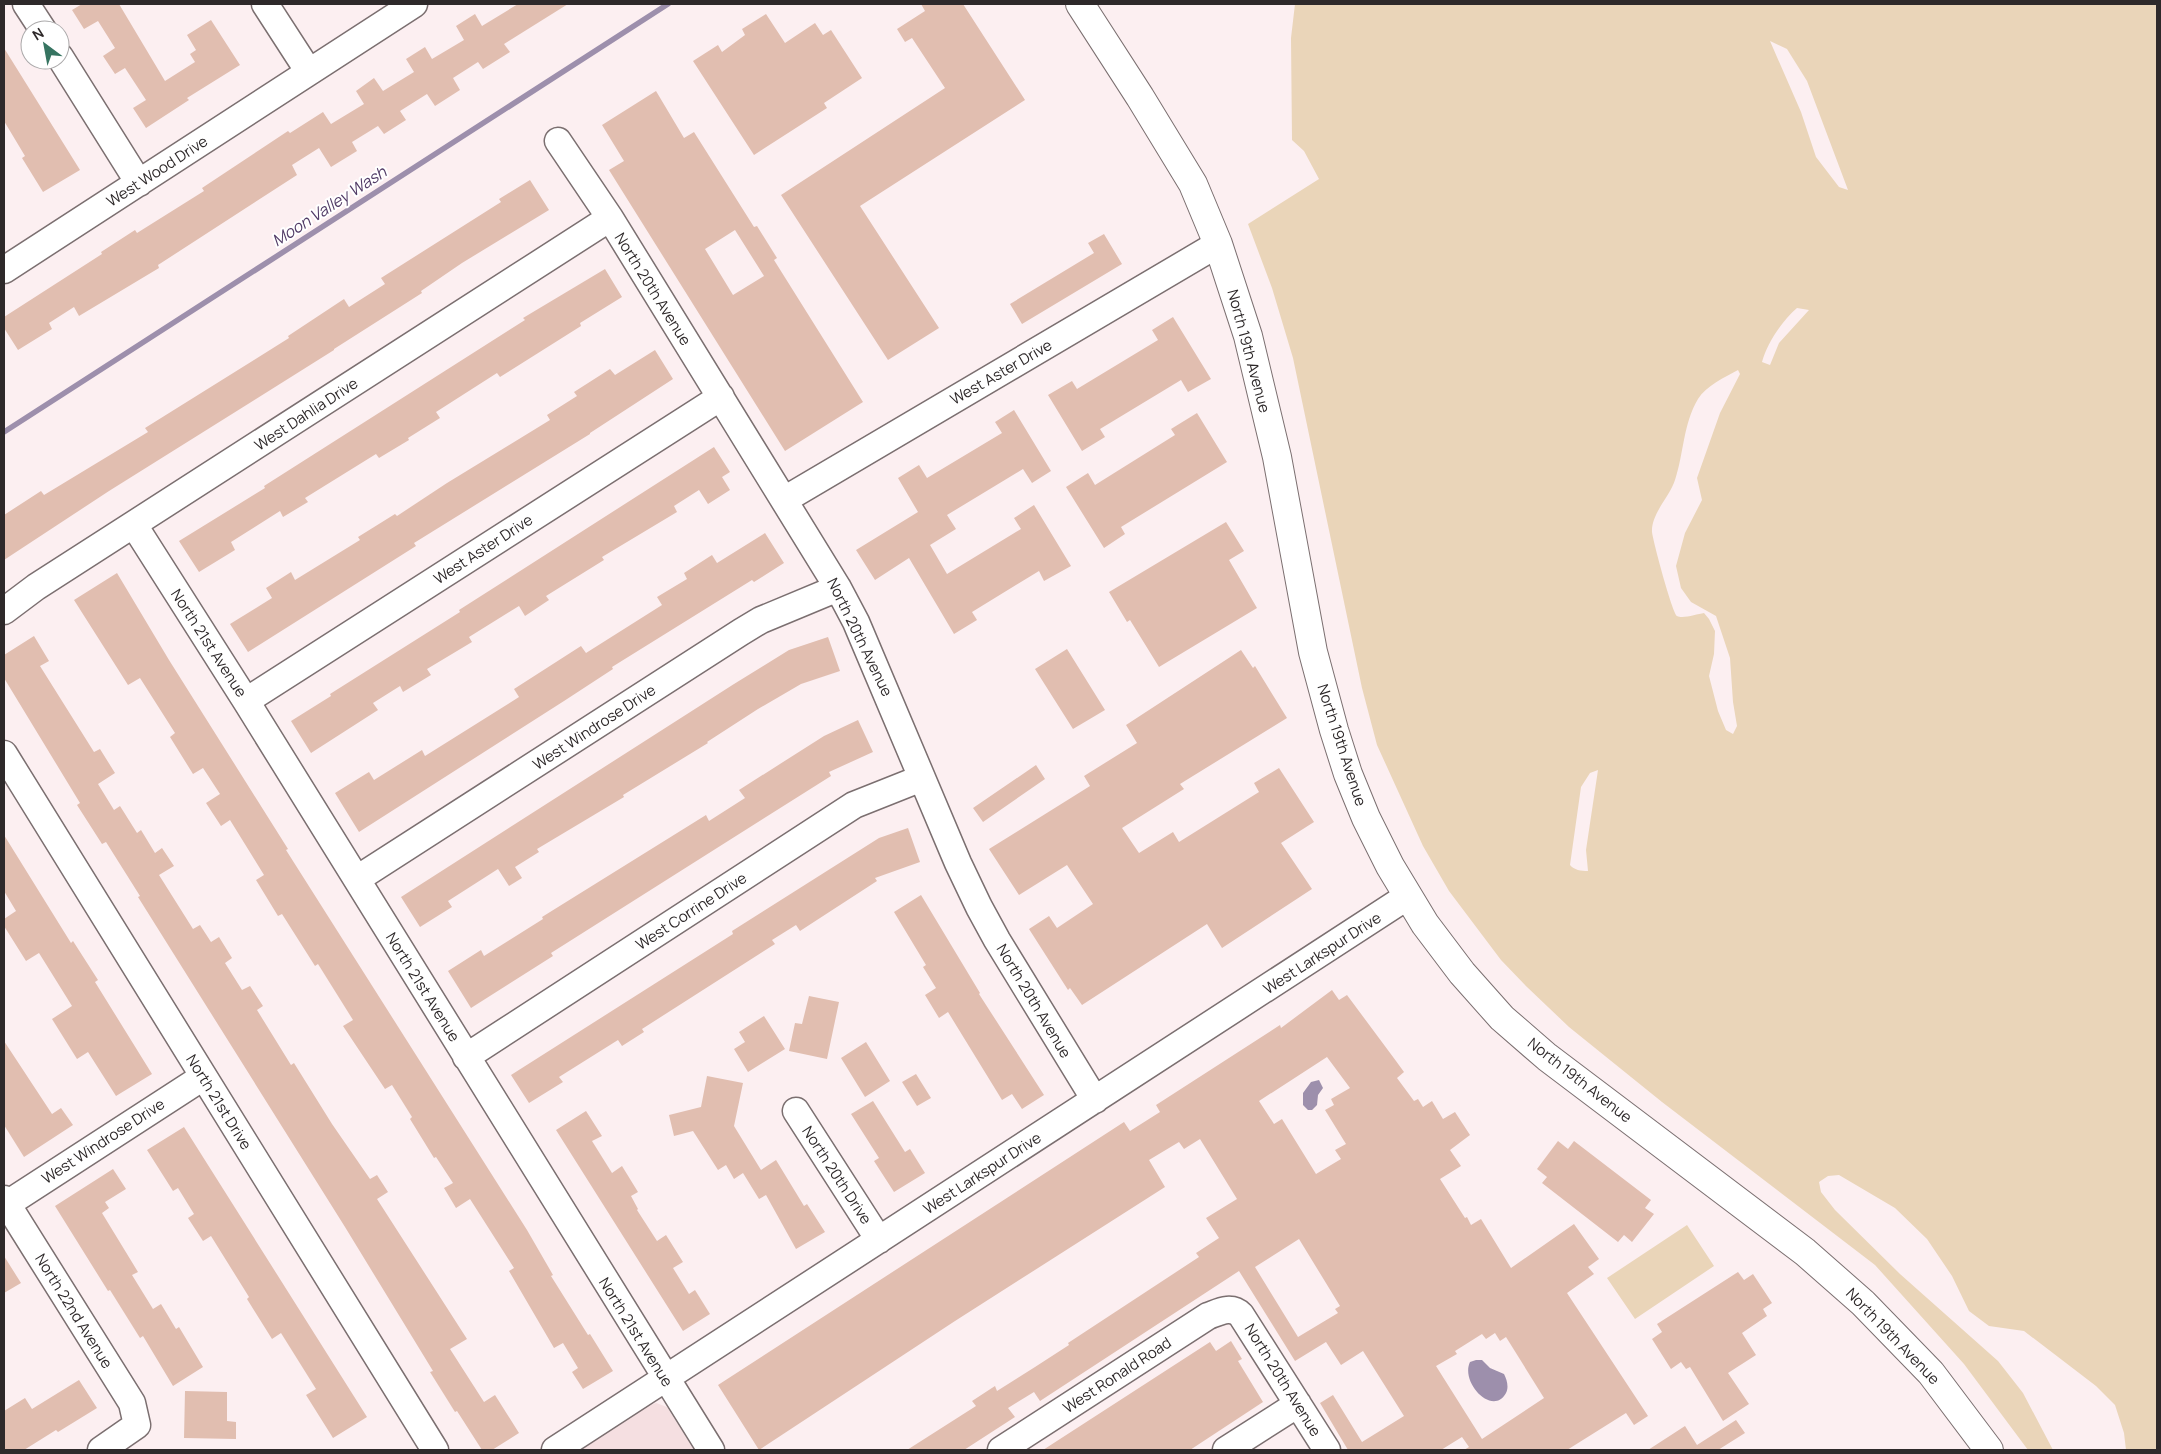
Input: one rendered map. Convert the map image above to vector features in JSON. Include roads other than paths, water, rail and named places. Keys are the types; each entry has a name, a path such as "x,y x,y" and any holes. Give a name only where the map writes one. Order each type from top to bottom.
{"main road":[{"name":"North 19th Avenue","path":"1080,4 1193,184 1218,244 1248,336 1277,456 1313,652 1334,730 1348,774 1366,818 1390,866 1425,924 1462,973 1502,1018 1547,1057 1804,1252 1863,1303 1931,1373 1989,1450"}],"street":[{"path":"26,4 36,20"},
{"path":"265,4 309,72"},
{"name":"West Wood Drive","path":"4,270 414,4"},
{"path":"68,70 139,183"},
{"name":"North 20th Avenue","path":"558,141 610,218 838,588 856,622 958,863 997,940 1095,1100"},
{"name":"West Dahlia Drive","path":"4,611 36,587 610,218"},
{"name":"West Aster Drive","path":"784,500 1218,244"},
{"name":"West Aster Drive","path":"246,701 721,397"},
{"name":"North 21st Avenue","path":"134,525 357,879 710,1450"},
{"name":"West Windrose Drive","path":"357,879 741,632 761,620 838,588"},
{"name":"North 21st Drive","path":"4,754 435,1450"},
{"name":"West Corrine Drive","path":"466,1057 854,805 922,778"},
{"name":"West Larkspur Drive","path":"555,1450 1408,896"},
{"name":"West Windrose Drive","path":"5,1203 203,1077"},
{"name":"North 20th Drive","path":"796,1111 879,1240"},
{"name":"North 22nd Avenue","path":"5,1203 132,1403 137,1425 101,1450"},
{"name":"West Ronald Road","path":"1001,1450 1208,1316 1228,1309 1237,1311"},
{"name":"North 20th Avenue","path":"1237,1311 1327,1450"},
{"path":"1226,1450 1298,1404"}],"waterway":[{"name":"Moon Valley Wash","path":"4,432 668,4"}]}
